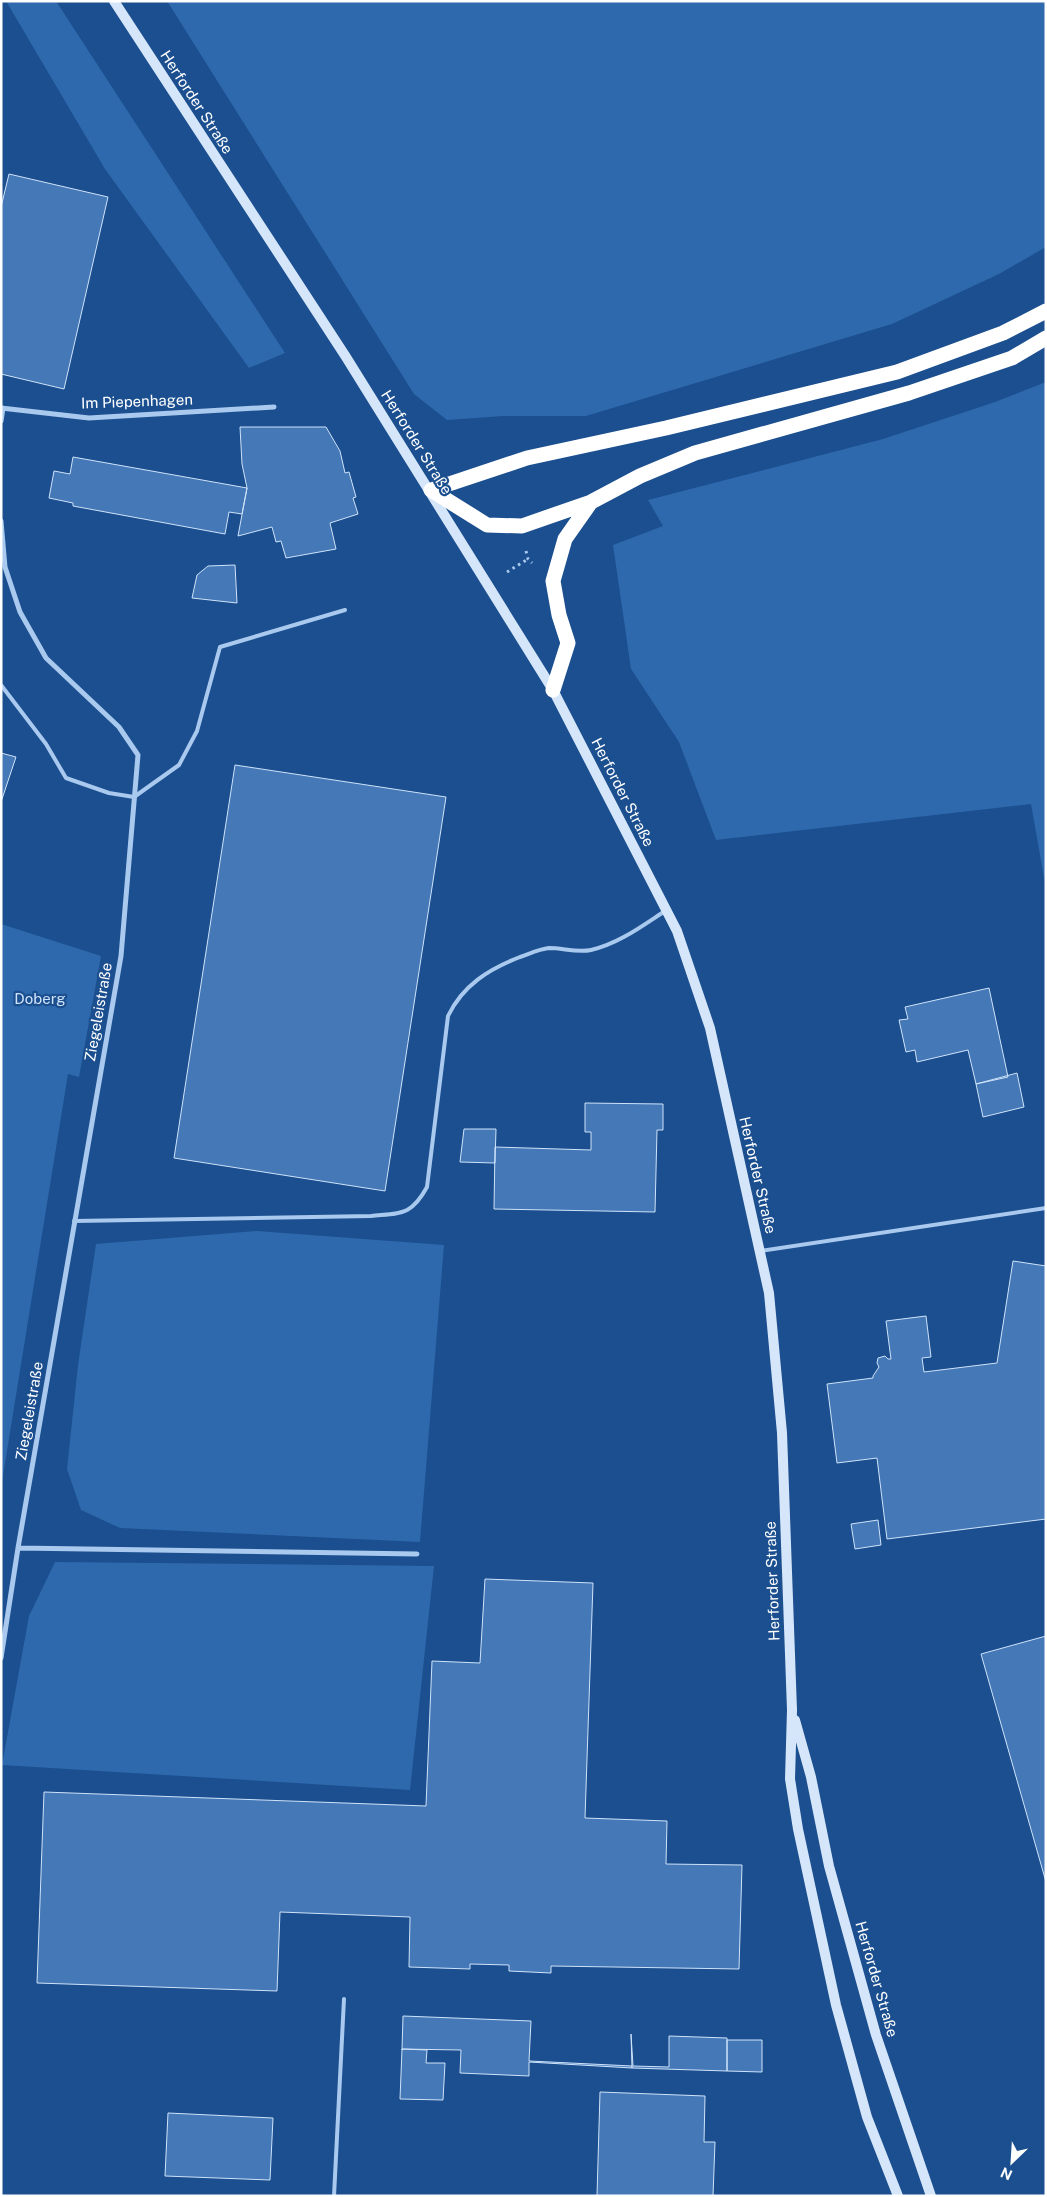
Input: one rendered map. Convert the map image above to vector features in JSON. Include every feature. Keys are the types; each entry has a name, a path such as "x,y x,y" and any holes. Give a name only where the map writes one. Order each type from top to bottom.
{"highway":[{"path":"430,490 526,458 666,428 897,372 1003,333 1046,311"},
{"path":"430,490 486,525 522,526 590,502 640,476 695,453 909,393 1012,358 1046,338"},
{"path":"553,690 568,643 559,615 553,581 564,539 590,502"}],"main road":[{"name":"Herforder Straße","path":"114,1 346,357 553,690 677,931 710,1028 769,1292 782,1433 792,1710 790,1779 798,1829 832,1986 867,2118 898,2196"},
{"name":"Herforder Straße","path":"792,1710 812,1777 829,1866 876,2035 931,2196"}],"street":[{"name":"Im Piepenhagen","path":"2,408 89,418 274,407"},
{"path":"1,422 2,408"},
{"name":"Ziegeleistraße","path":"1,522 5,567 20,612 46,658 119,727 138,755 121,956 18,1548 1,1658"},
{"path":"18,1548 417,1554"}],"lane":[{"path":"1,685 46,744 66,778 108,793 134,797 179,765 197,731 220,647 345,610"},
{"path":"74,1221 371,1216 401,1213 418,1204 427,1187 448,1016 455,1000 473,982 498,966 548,948 589,950 611,944 667,910"},
{"path":"760,1252 1046,1208"},
{"path":"334,2196 344,1998"}],"green space":[{"path":"6,1 56,1 285,353 249,368 105,169"},
{"path":"167,1 1046,1 1046,247 999,274 892,324 586,416 503,416 447,420 414,394"},
{"path":"1046,382 1046,889 1031,804 716,840 679,742 631,669 613,545 663,526 648,500 883,439 995,402"},
{"name":"Doberg","path":"1,924 101,956 79,1077 68,1074 1,1488"},
{"path":"257,1231 444,1245 420,1542 120,1528 81,1510 67,1469 78,1365 96,1244"},
{"path":"55,1562 434,1566 410,1790 2,1765 29,1616"}],"building":[{"path":"9,174 108,197 64,389 1,374 1,207"},
{"path":"240,427 326,427 340,451 345,473 349,472 356,497 353,498 358,514 330,523 336,549 286,558 281,541 276,542 272,527 238,536 247,488 242,464"},
{"path":"73,457 247,488 242,514 229,512 225,534 73,506 73,503 49,498 54,471 70,474"},
{"path":"235,565 237,603 192,598 197,575 208,566"},
{"path":"1,753 16,757 1,802"},
{"path":"235,765 446,797 385,1191 174,1158"},
{"path":"989,988 1008,1077 976,1084 968,1050 917,1062 915,1050 906,1052 899,1020 908,1019 905,1007"},
{"path":"1017,1073 1024,1107 983,1117 976,1084"},
{"path":"585,1103 663,1104 663,1130 657,1130 655,1212 494,1209 495,1147 591,1150 591,1132 585,1132"},
{"path":"464,1129 496,1129 495,1163 460,1162"},
{"path":"1013,1261 1046,1266 1046,1519 887,1539 877,1458 837,1463 827,1384 873,1378 879,1367 877,1363 878,1358 885,1356 891,1359 886,1321 926,1316 931,1357 922,1358 924,1372 997,1363"},
{"path":"878,1520 881,1545 855,1549 851,1524"},
{"path":"485,1579 593,1583 585,1818 667,1821 666,1864 742,1865 739,1969 551,1966 551,1973 509,1971 509,1965 470,1964 470,1969 409,1967 410,1917 280,1912 277,1991 37,1983 44,1792 426,1806 432,1661 480,1663"},
{"path":"1046,1636 1046,1882 981,1654"},
{"path":"403,2016 531,2021 529,2061 632,2066 632,2068 529,2062 529,2076 460,2073 461,2050 402,2049"},
{"path":"631,2034 633,2066 669,2067 669,2036 727,2038 727,2071 632,2068"},
{"path":"727,2040 762,2040 762,2072 727,2071"},
{"path":"402,2049 427,2050 426,2063 445,2063 443,2100 400,2099"},
{"path":"600,2092 705,2096 704,2142 715,2142 713,2196 597,2196"},
{"path":"168,2113 273,2118 270,2180 165,2176"}]}
